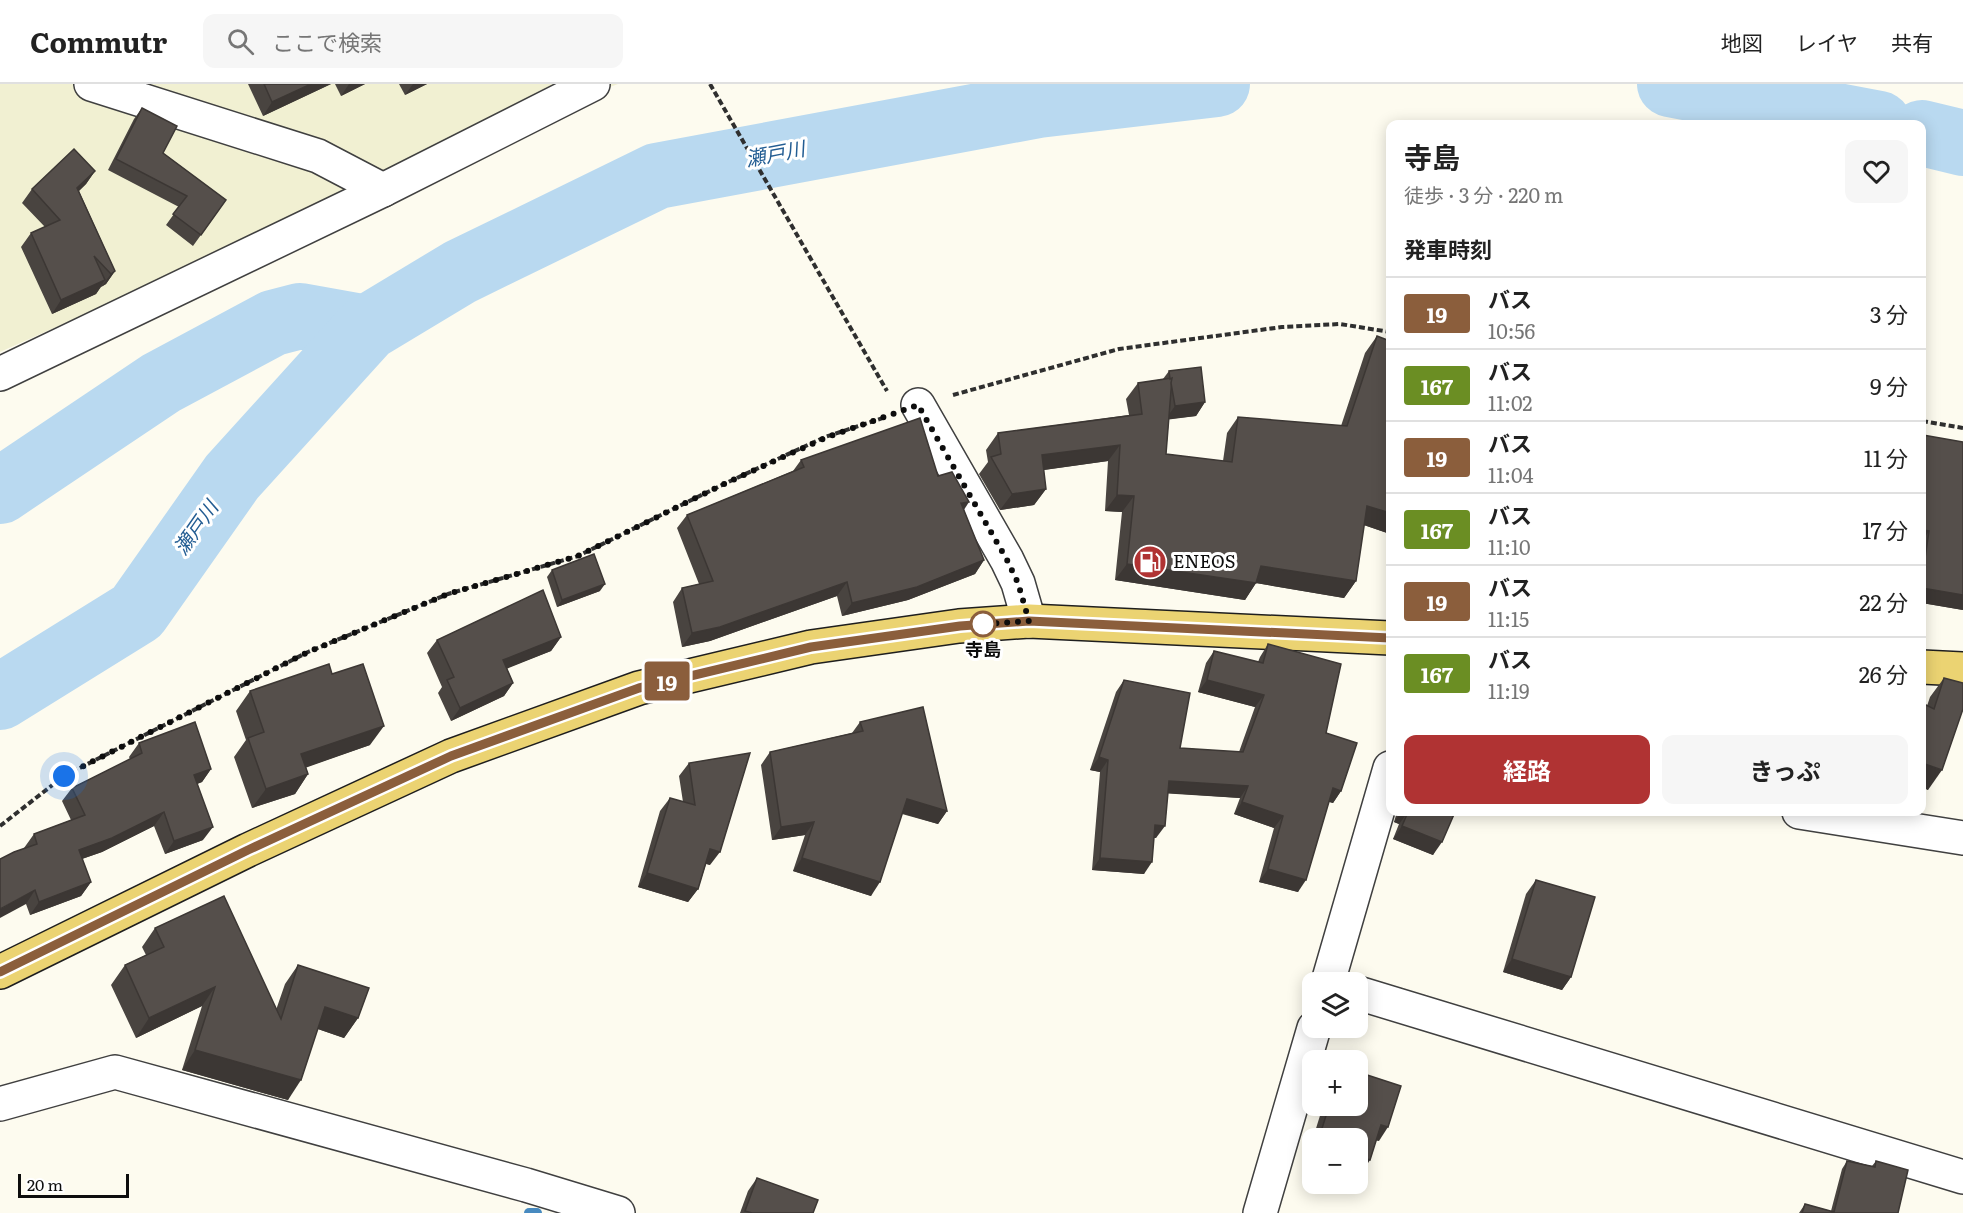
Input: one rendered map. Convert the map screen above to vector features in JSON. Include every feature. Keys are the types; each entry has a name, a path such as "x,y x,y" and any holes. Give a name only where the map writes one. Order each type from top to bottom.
{"main road":[{"path":"0,972 248,850 451,756 639,688 811,647 960,626 1029,621 1386,638"},
{"path":"1926,667 1963,669"}],"street":[{"path":"91,84 318,156 383,190"},
{"path":"0,374 383,190 593,84"},
{"path":"908,409 1007,560 1018,583 1029,621"},
{"path":"1331,972 1386,782"},
{"path":"1824,816 1963,838"},
{"path":"1368,996 1963,1177"},
{"path":"1260,1213 1311,1038"},
{"path":"0,1104 115,1072 618,1213"}],"path":[{"path":"710,84 908,409"},
{"path":"0,826 64,776 308,652 448,594 578,556 815,442 908,409 1119,349 1282,327 1340,324 1386,331"},
{"path":"1926,422 1963,428"}],"green space":[{"path":"0,84 618,84 524,119 0,352"}],"building":[{"path":"264,84 311,84 272,102"},
{"path":"142,108 177,126 163,153 226,200 201,235 173,214 187,196 116,159"},
{"path":"74,149 95,171 77,188 115,271 111,274 94,256 105,280 61,300 31,233 60,220 32,189"},
{"path":"1377,336 1386,339 1386,512 1367,506 1356,581 1261,566 1256,583 1127,564 1134,496 1117,495 1120,445 1042,455 1046,489 1012,494 991,457 1001,454 998,433 1142,414 1138,383 1172,378 1166,454 1232,462 1238,417 1347,426"},
{"path":"1201,367 1205,402 1175,406 1169,371"},
{"path":"920,418 938,476 952,472 969,502 961,503 984,560 917,587 852,603 847,582 720,627 692,633 682,588 713,581 687,515 804,467 801,460"},
{"path":"1926,436 1963,442 1963,595 1926,589 1926,552 1929,531 1926,531"},
{"path":"594,554 605,584 562,600 552,570"},
{"path":"543,590 561,637 503,660 513,683 460,708 447,680 454,677 437,640"},
{"path":"1268,644 1341,664 1326,733 1357,743 1341,791 1333,788 1306,880 1268,869 1283,816 1242,802 1248,786 1169,781 1165,826 1155,825 1152,862 1100,858 1108,760 1099,757 1124,680 1190,693 1180,748 1243,752 1264,695 1207,680 1214,651 1263,663"},
{"path":"329,664 332,674 363,664 384,726 301,754 308,774 266,789 248,738 264,732 250,691"},
{"path":"1944,678 1963,683 1963,709 1942,770 1926,764 1926,705 1934,709"},
{"path":"923,707 947,811 907,799 880,882 802,858 814,822 781,827 770,752 863,731 860,722"},
{"path":"195,722 211,769 194,775 213,827 174,841 164,812 112,838 79,850 91,882 39,902 35,890 0,909 0,859 37,844 34,834 85,815 72,788 142,753 139,743"},
{"path":"750,753 720,852 710,849 698,889 647,873 670,798 695,805 689,763"},
{"path":"1406,816 1453,816 1442,842 1402,826"},
{"path":"1536,880 1595,897 1571,977 1512,959"},
{"path":"224,896 281,1019 298,965 369,988 358,1018 325,1007 301,1080 195,1050 215,987 149,1018 125,965 164,947 155,928"},
{"path":"1368,1075 1401,1086 1388,1127 1381,1125 1370,1160 1368,1159 1368,1128 1322,1128 1326,1116 1368,1116"},
{"path":"1847,1161 1875,1167 1876,1161 1908,1170 1898,1213 1802,1213 1805,1204 1834,1212"},
{"path":"757,1178 818,1200 813,1213 745,1211"}],"waterway":[{"name":"瀬戸川","path":"0,697 137,612 232,477 367,328 460,272 657,176 1038,105 1217,84"},
{"name":"瀬戸川","path":"1670,84 1858,120"},
{"name":"瀬戸川","path":"1926,134 1963,143"},
{"name":"瀬戸川","path":"0,491 161,383 273,323 300,316 367,328"},
{"path":"529,1213 537,1213"}],"bus line":[{"name":"19","path":"0,972 248,850 451,756 639,688 811,647 960,626 1029,621 1386,638"}],"place":[{"name":"ENEOS","path":"1150,562"},
{"name":"寺島","path":"983,624"}],"route":[{"path":"64,776 308,652 448,594 578,556 724,484 825,438 918,405 1007,560 1018,583 1029,621 983,624"}]}
